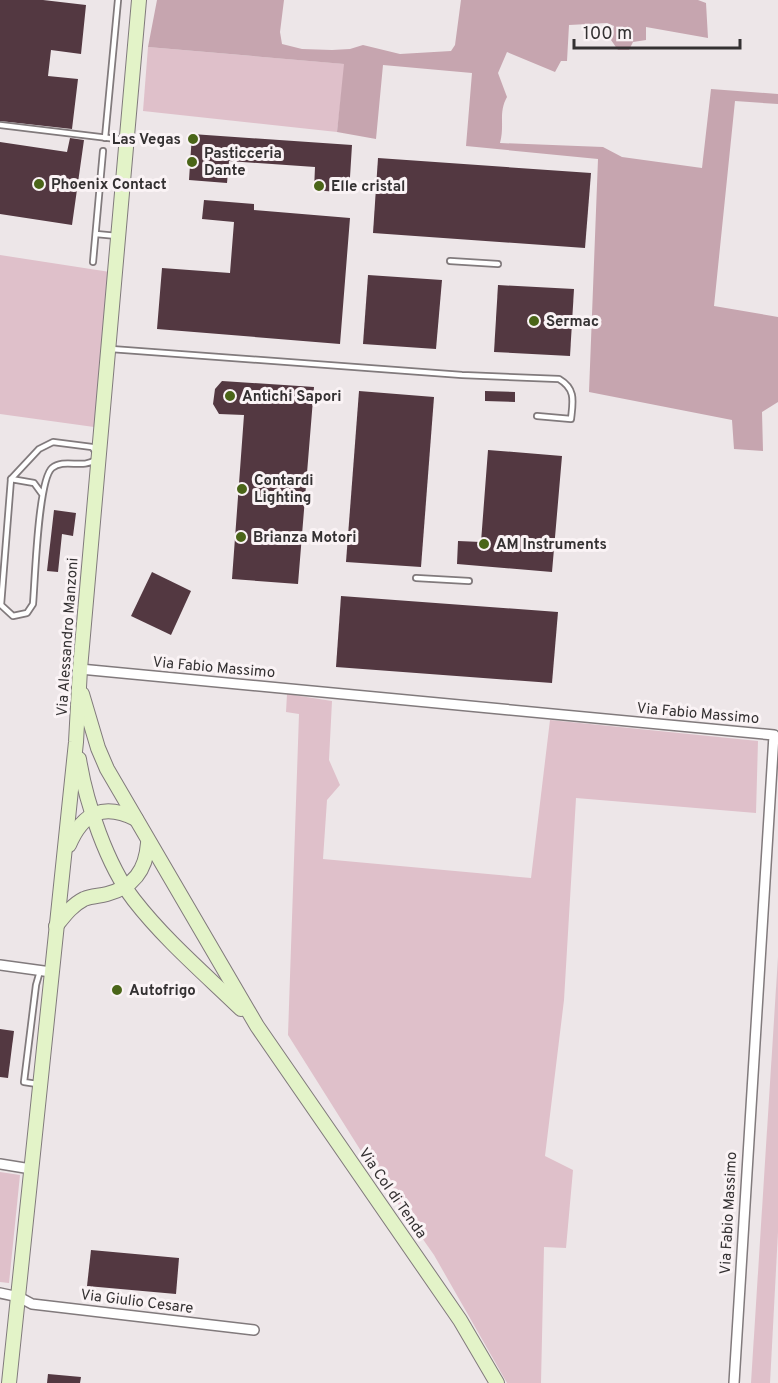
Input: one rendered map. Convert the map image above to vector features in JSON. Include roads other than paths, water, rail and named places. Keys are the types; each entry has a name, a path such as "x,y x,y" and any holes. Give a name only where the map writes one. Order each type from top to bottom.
{"main road":[{"name":"Via Alessandro Manzoni","path":"6,1378 19,1297 39,1084 46,971 65,856 139,0"},
{"name":"Via Col di Tenda","path":"79,676 98,748 148,843 257,1026 460,1320 497,1383"},
{"name":"Via Col di Tenda","path":"76,741 81,771 93,814 126,887 148,916 257,1026"},
{"path":"65,856 75,832 82,822 93,814 111,811 136,819"},
{"path":"55,927 74,905 85,898 126,887 143,867 148,843"}],"street":[{"name":"Via Fabio Massimo","path":"79,676 774,735 734,1383"},
{"path":"0,964 46,971"},
{"path":"0,1164 31,1169"},
{"name":"Via Giulio Cesare","path":"0,1293 19,1297 32,1304 254,1330"}],"lane":[{"path":"105,138 118,0"},
{"path":"0,125 127,140"},
{"path":"93,262 103,151"},
{"path":"96,234 120,236"},
{"path":"450,261 498,264"},
{"path":"109,348 462,375 559,379 568,385 573,395 571,419 537,416"},
{"path":"53,442 92,447 99,457 90,464 58,464 49,471 42,494 33,604 27,613 13,616 1,605 11,479 39,450 53,442"},
{"path":"11,479 34,483 42,494"},
{"path":"416,578 469,581"}],"place":[{"name":"Las Vegas","path":"193,139"},
{"name":"Pasticceria Dante","path":"192,162"},
{"name":"Phoenix Contact","path":"39,184"},
{"name":"Elle cristal","path":"319,186"},
{"name":"Sermac","path":"534,321"},
{"name":"Antichi Sapori","path":"230,396"},
{"name":"Contardi Lighting","path":"242,489"},
{"name":"Brianza Motori","path":"241,537"},
{"name":"AM Instruments","path":"484,544"},
{"name":"Autofrigo","path":"117,990"}]}
